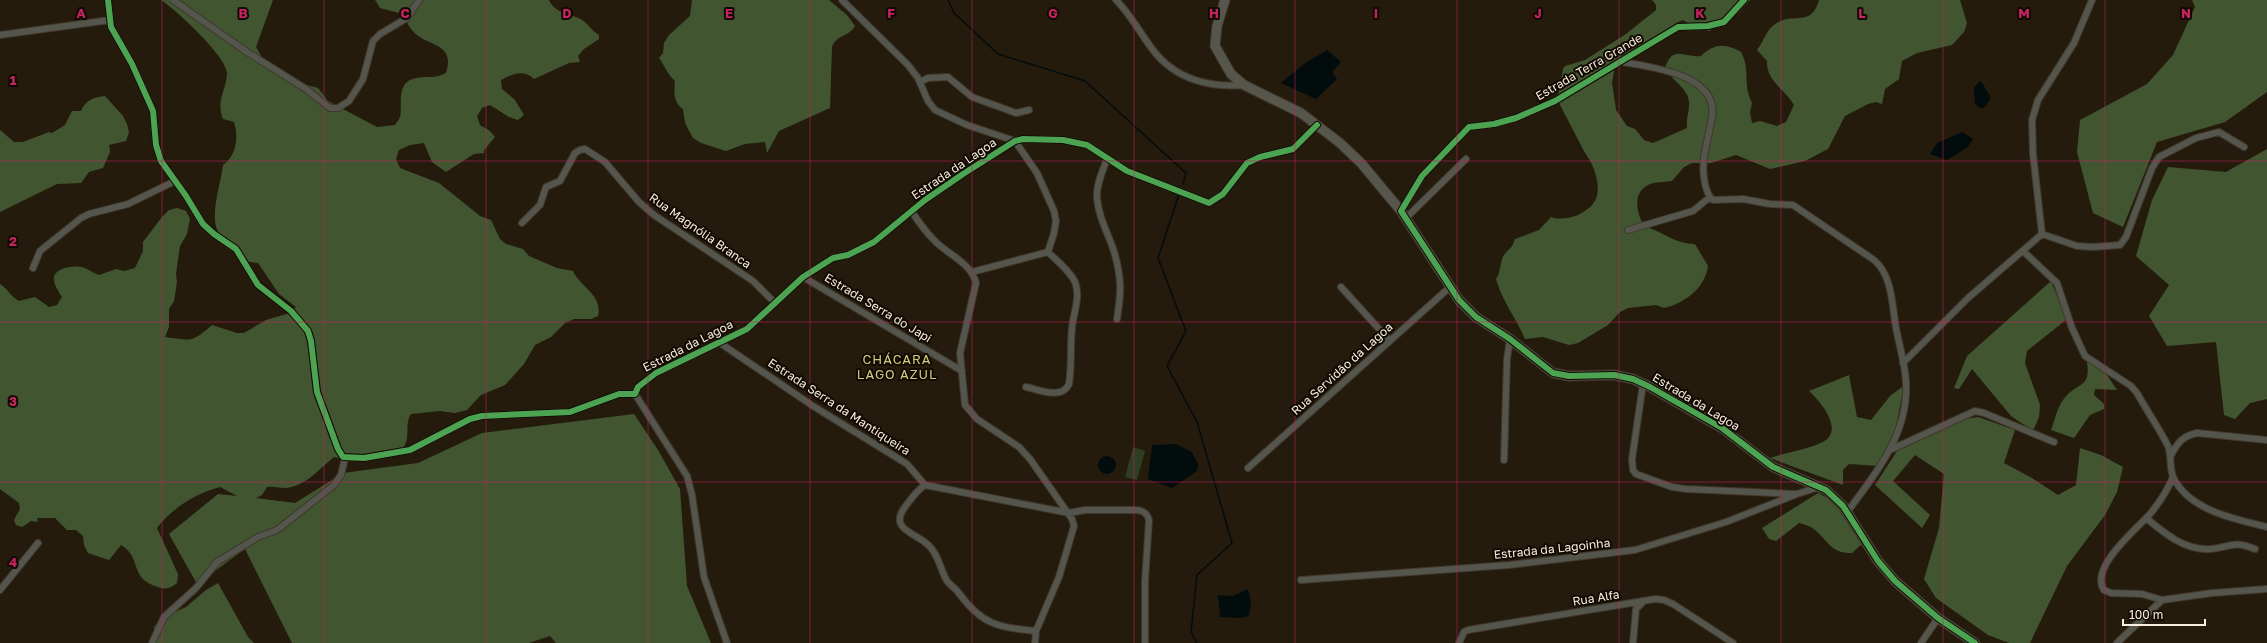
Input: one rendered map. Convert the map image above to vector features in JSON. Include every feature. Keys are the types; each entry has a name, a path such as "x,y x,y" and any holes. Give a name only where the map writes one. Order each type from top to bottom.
{"street":[{"path":"108,0 111,27 146,94 154,116 156,145 159,155 202,224 236,249 258,285 291,311 308,331 311,341 317,392 322,410 338,449 345,458"},
{"path":"173,0 247,52 306,89 330,108 338,108 350,101 363,79 375,38 407,18 419,0"},
{"path":"842,0 908,65 920,82 928,101 935,110 967,125 1015,141 1037,173 1054,211 1056,221 1048,252"},
{"path":"1116,0 1127,12 1152,50 1173,70 1207,84 1228,86 1244,85"},
{"name":"Estrada da Lagoa","path":"1226,0 1218,26 1215,46 1232,74 1244,85 1301,113 1361,163 1403,215 1450,287 1465,307 1476,317 1510,339 1553,373 1569,376 1614,375 1633,379 1722,428 1773,467 1819,487 1838,500 1886,572 1912,598 1975,643"},
{"name":"Estrada Terra Grande","path":"1403,215 1422,176 1469,128 1494,124 1516,118 1555,101 1678,27 1708,26 1724,22 1744,0"},
{"path":"2042,234 2033,154 2032,120 2038,100 2074,43 2092,0"},
{"path":"0,35 110,20"},
{"path":"1622,62 1669,71 1689,78 1700,87 1707,96 1713,115 1703,171 1710,197 1716,201 1743,199 1770,204 1793,205 1880,265 1887,281 1903,363 1906,381 1905,406 1901,423 1890,450 1876,475 1847,512"},
{"path":"920,82 928,78 948,77 972,97 1016,113 1029,110"},
{"name":"Estrada da Lagoa","path":"635,394 638,387 656,373 747,329 765,313 774,302 804,277 833,258 848,255 874,242 963,174 1015,141 1023,139 1076,142 1088,145 1127,171 1208,203 1214,201 1223,194 1247,163 1260,157 1293,149 1317,125"},
{"path":"2042,234 2077,246 2092,247 2120,244 2126,237 2152,168 2163,154 2196,138 2219,132 2244,147"},
{"name":"Rua Magnólia Branca","path":"522,222 540,205 546,187 560,181 575,154 580,150 585,150 605,162 639,202 654,215 752,281 774,302"},
{"path":"1107,159 1097,196 1105,232 1115,254 1122,292 1117,319"},
{"path":"1403,215 1466,160"},
{"path":"33,268 40,251 81,218 89,214 128,204 175,181"},
{"path":"1628,230 1693,212 1710,197"},
{"path":"912,212 932,238 972,272 976,283 960,353 963,396 969,411 977,419 1019,448 1030,459 1069,513 1074,526 1059,577 1036,632 1034,643"},
{"path":"1903,363 1968,298 2042,234"},
{"path":"2023,251 2057,283 2072,328 2085,356 2134,389 2171,455 2173,477 2180,488 2198,503 2220,514 2267,527"},
{"path":"972,272 1048,252"},
{"path":"1026,387 1059,393 1067,389 1069,384 1076,287 1074,281 1064,268 1048,252"},
{"name":"Estrada Serra do Japi","path":"804,277 962,372"},
{"path":"1341,287 1390,341"},
{"name":"Rua Servidão da Lagoa","path":"1248,468 1450,287"},
{"path":"1504,460 1507,359 1510,339"},
{"name":"Estrada Serra da Mantiqueira","path":"720,343 812,406 907,464 925,485"},
{"path":"1643,384 1632,459 1633,470 1636,474 1672,487 1686,489 1797,494"},
{"path":"345,458 364,458 410,450 470,419 482,416 570,412 619,394 635,394 687,476 692,495 704,577 727,643"},
{"path":"1890,450 1975,411 1984,413 2054,442"},
{"path":"2171,455 2179,441 2189,435 2198,433 2267,440"},
{"path":"152,643 164,617 196,588 216,562 258,537 277,530 334,485 341,475 345,458"},
{"path":"2173,477 2167,491 2146,518 2111,556 2104,572 2102,585 2104,590 2110,593 2142,594 2162,600 2212,593 2267,589"},
{"path":"1036,632 1006,628 986,621 967,606 948,582 932,549 901,525 899,518 901,512 916,492 925,485 1069,513 1085,510 1141,510 1148,516 1145,643"},
{"name":"Estrada da Lagoinha","path":"1301,580 1509,565 1634,550 1726,522 1819,487"},
{"path":"2146,518 2176,541 2200,548 2212,549 2241,543 2255,549"},
{"path":"0,590 38,543"},
{"name":"Rua Alfa","path":"1459,643 1464,632 1468,630 1644,601 1664,600 1733,643"},
{"path":"2117,643 2162,600"},
{"path":"1632,643 1636,609 1644,601"},
{"path":"1921,643 1938,618"}],"green space":[{"path":"161,0 273,0 256,47 264,61 275,65 300,83 318,88 328,101 377,127 395,125 401,112 402,89 409,80 442,75 446,73 448,63 447,55 443,50 418,36 408,24 403,14 380,8 375,0 549,0 556,9 582,20 599,35 599,39 584,49 578,56 580,62 569,63 534,79 522,73 513,74 501,80 502,89 515,100 524,115 518,120 509,117 490,105 482,108 477,116 480,125 490,131 495,137 484,150 484,153 474,154 446,172 432,162 424,143 410,145 399,150 396,159 400,168 439,183 480,216 491,220 500,239 506,244 523,249 529,256 557,268 573,271 576,277 597,302 599,309 598,316 591,319 574,319 565,323 551,337 535,345 524,364 505,385 481,395 467,410 455,413 440,411 411,414 408,423 406,442 400,451 348,460 334,457 300,484 286,488 267,487 262,495 256,498 295,503 343,473 418,463 482,433 634,414 658,450 680,489 687,586 711,643 556,643 550,636 529,643 292,643 245,549 197,584 169,534 218,494 237,496 220,487 202,493 177,508 169,514 157,528 178,574 177,583 168,588 158,587 149,583 143,578 128,550 121,545 109,560 88,553 84,545 83,536 76,530 67,530 55,518 37,518 38,522 31,521 22,527 16,525 14,520 20,509 19,503 0,489 0,284 19,301 35,297 49,307 57,305 62,297 54,282 54,276 56,273 64,268 74,266 82,267 99,275 116,269 124,271 135,268 143,251 143,242 169,210 177,208 186,211 190,219 187,234 180,246 174,301 169,309 169,327 165,337 185,340 194,338 212,325 237,333 244,333 266,320 290,313 296,307 279,294 258,263 243,261 217,229 215,212 223,165 234,152 236,140 234,122 223,119 220,107 227,75 226,68 211,47 189,23"},
{"path":"692,0 829,0 847,15 855,26 850,32 837,40 832,47 830,108 779,131 767,153 765,142 745,144 726,151 701,143 693,138 685,123 683,109 677,104 674,93 675,81 659,58 663,53 664,43 669,35 690,16"},
{"path":"1652,0 1750,0 1738,13 1709,31 1691,25 1683,20 1676,23 1663,40 1649,43 1637,48 1615,65 1612,83 1616,110 1627,126 1635,129 1644,140 1653,143 1687,128 1689,100 1684,90 1665,68 1668,61 1675,54 1701,56 1711,49 1720,46 1730,47 1741,52 1746,65 1747,89 1752,103 1750,112 1752,123 1760,121 1777,126 1786,122 1794,105 1773,79 1768,68 1767,61 1757,50 1768,31 1774,25 1783,20 1807,17 1816,9 1819,0 1960,0 1967,23 1964,32 1952,45 1917,53 1902,61 1899,79 1885,89 1882,104 1876,102 1868,104 1845,116 1828,149 1805,161 1770,169 1736,155 1711,163 1692,163 1684,167 1672,181 1653,183 1646,186 1638,196 1637,202 1639,214 1644,226 1675,240 1695,244 1708,266 1703,281 1693,293 1672,306 1664,308 1656,305 1628,308 1620,312 1608,325 1578,343 1569,345 1543,337 1525,339 1502,295 1496,279 1503,257 1512,247 1515,239 1539,230 1551,217 1568,218 1578,215 1586,210 1593,204 1598,192 1598,185 1592,164 1560,105 1558,96 1563,69 1565,66 1585,60 1626,34 1656,10 1656,5"},
{"path":"2192,0 2267,0 2267,92 2225,122 2157,142 2123,227 2093,213 2077,152 2080,120 2147,84 2173,55 2195,7"},
{"path":"105,96 123,116 129,132 126,141 109,145 110,152 103,168 89,172 81,183 57,184 0,212 0,130 14,142 23,142 49,132 52,133 65,125 72,111 81,111 85,104 91,100"},
{"path":"2267,149 2267,399 2250,403 2235,419 2224,415 2216,342 2167,346 2149,316 2169,285 2136,256 2152,200 2168,167 2226,172"},
{"path":"2051,281 2067,319 2027,351 2025,363 2040,405 2039,417 2033,431 2011,416 1972,369 1959,389 1954,388 1967,356"},
{"path":"2086,357 2105,372 2117,390 2095,389 2094,395 2104,404 2104,409 2090,415 2074,438 2051,430 2063,400 2085,380 2088,368"},
{"path":"1849,375 1857,417 1871,420 1890,396 1902,387 1903,391 1895,432 1879,466 1849,464 1843,470 1843,485 1770,458 1804,449 1823,442 1829,437 1832,430 1828,416 1824,408 1809,391"},
{"path":"1978,417 2015,430 2004,463 2032,478 2058,495 2076,485 2080,448 2101,455 2123,467 2117,492 2105,515 2067,566 2030,643 2009,643 1988,635 1936,598 1924,579 1939,528 1944,474 1915,455 1893,481 1930,515 1922,528 1875,485 1897,451 1965,419"},
{"path":"1133,447 1145,451 1137,480 1125,477"},
{"path":"1818,493 1838,508 1862,544 1852,553 1835,549 1815,530 1799,523 1776,541 1769,539 1762,528"},
{"path":"218,583 248,637 254,643 154,643 154,627 161,618 186,607 206,590"}],"shaded area":[{"path":"1327,50 1341,62 1332,72 1337,79 1316,99 1281,83 1304,64"},
{"path":"1981,81 1991,98 1984,108 1980,108 1975,104 1974,87"},
{"path":"1962,132 1973,139 1968,147 1947,160 1930,154 1937,143"},
{"path":"1176,444 1192,452 1198,464 1197,471 1172,488 1148,479 1152,445"},
{"path":"1103,456 1111,456 1116,461 1114,472 1111,474 1103,474 1098,469 1098,461"},
{"path":"1248,589 1251,602 1249,616 1240,618 1220,617 1218,595 1233,596"}],"waterway":[{"path":"948,0 954,13 998,54 1085,81 1186,173 1183,184"},
{"path":"1179,194 1158,258 1186,331 1167,366 1197,422 1232,543 1197,575 1191,632 1197,643"}],"cycle path":[{"path":"108,0 111,27 132,64 153,111 156,145 161,161 186,196 203,224 214,234 236,249 258,285 291,311 308,331 311,341 317,392 338,449 343,457 364,458 410,450 470,419 482,416 570,412 619,394 635,394 638,387 656,373 747,329 803,277 833,258 848,255 874,242 925,200 1015,141 1023,139 1063,140 1087,145 1127,171 1209,203 1223,194 1247,163 1260,157 1293,149 1317,125"},
{"path":"1744,0 1724,22 1708,26 1678,27 1555,101 1516,118 1494,124 1469,127 1422,176 1401,211 1459,300 1476,317 1510,339 1553,373 1569,376 1614,375 1633,379 1722,428 1773,467 1826,490 1843,506 1878,561 1895,581 1938,618 1975,643"}],"district":[{"name":"CHÁCARA LAGO AZUL","path":"897,366"}]}
